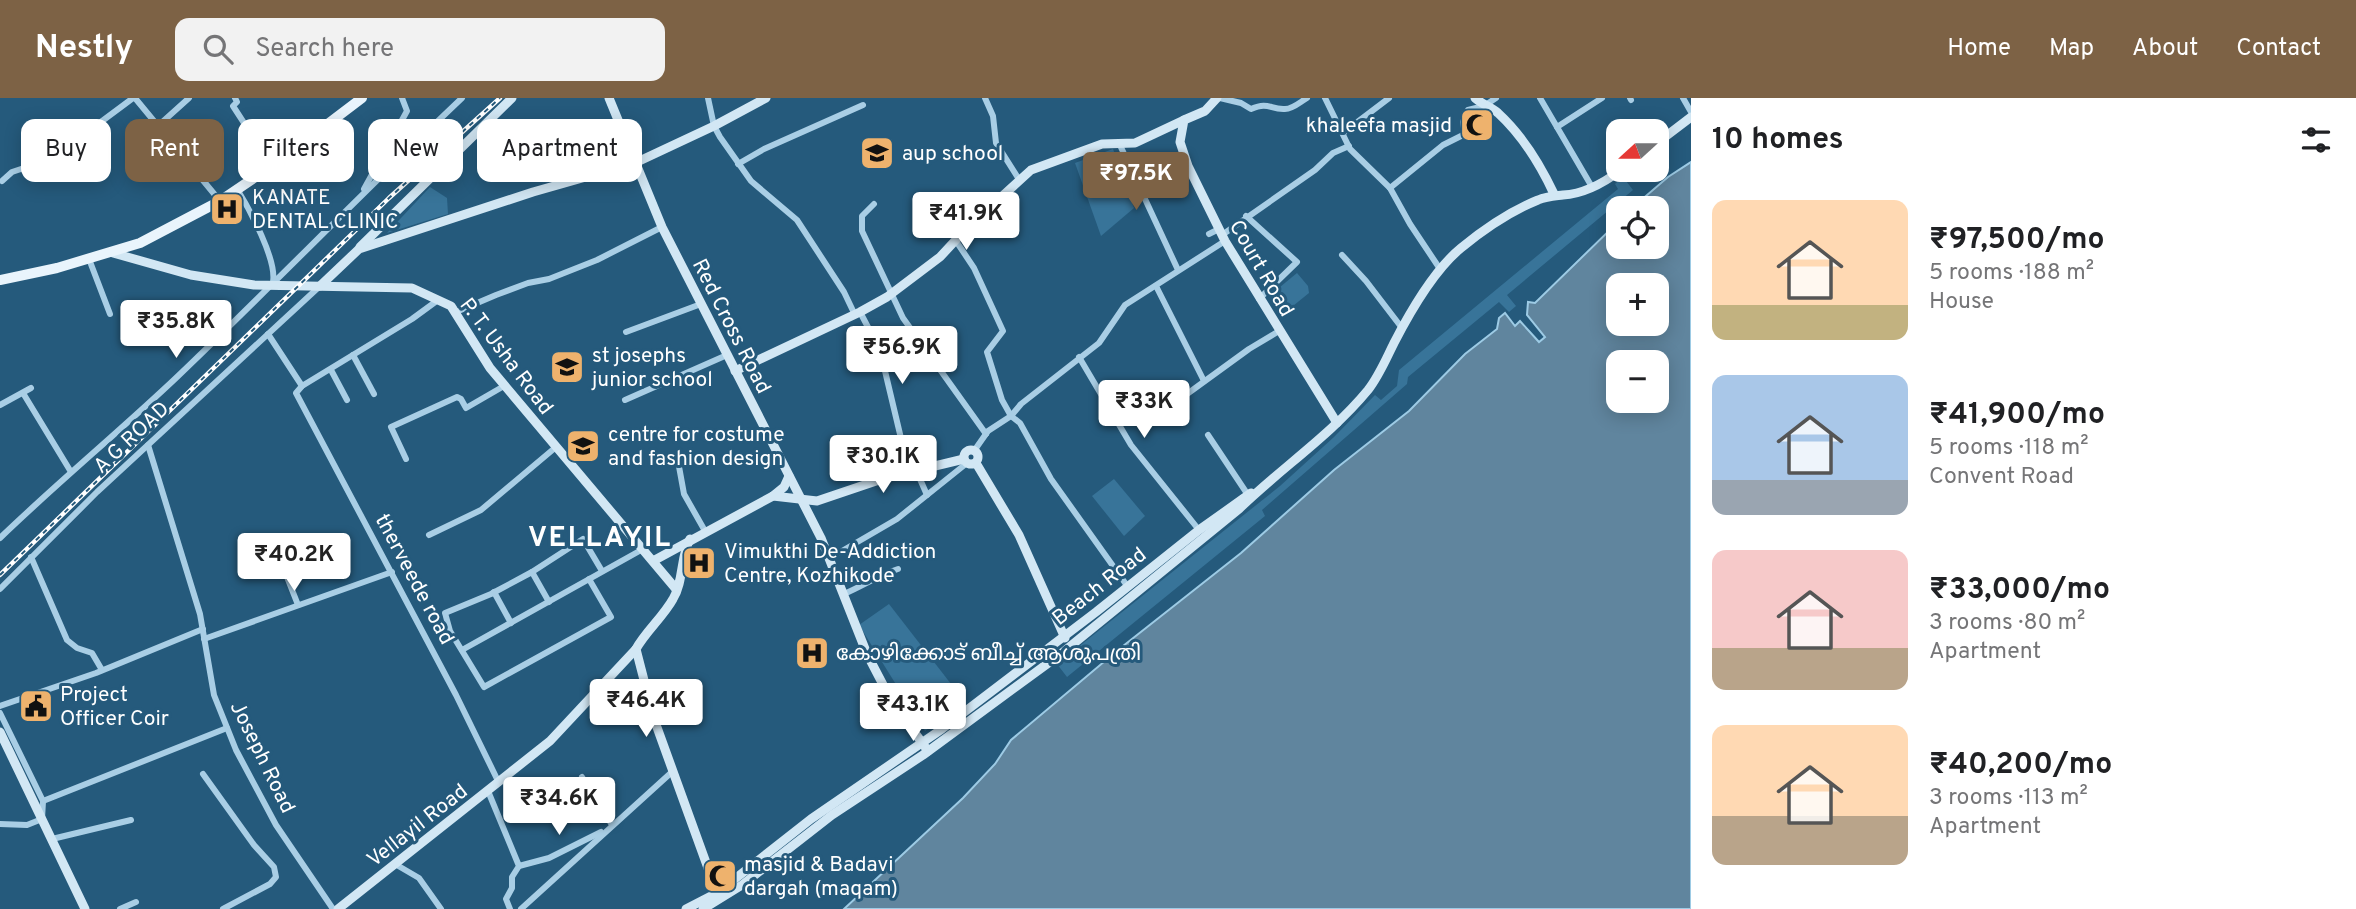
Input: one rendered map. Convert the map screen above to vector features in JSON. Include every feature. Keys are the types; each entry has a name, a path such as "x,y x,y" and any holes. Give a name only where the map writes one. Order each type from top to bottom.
{"main road":[{"path":"330,119 354,100"},
{"path":"0,280 113,253 140,243 220,201 247,182"}],"street":[{"path":"2,181 12,172 51,159 134,98 153,119"},
{"path":"166,119 189,98"},
{"path":"235,98 237,102 233,106 241,119"},
{"path":"363,192 407,111 401,98"},
{"path":"0,538 174,380 462,98"},
{"path":"320,286 512,98"},
{"name":"Red Cross Road","path":"609,98 617,119"},
{"path":"708,98 714,126 738,164 751,181 797,220 880,349 913,471 927,495"},
{"path":"642,160 766,98"},
{"path":"986,98 993,116 996,142 1020,181"},
{"path":"735,371 858,314 891,294 940,257 965,230 1031,170 1102,144 1135,143 1205,111 1218,98 1241,103 1251,109 1262,104 1285,109 1307,98"},
{"path":"1325,98 1349,146 1390,188 1440,269"},
{"path":"1343,133 1389,98"},
{"path":"1475,98 1496,111 1537,158 1554,194"},
{"path":"1390,188 1443,145 1465,134 1463,122 1468,110 1484,106 1496,98"},
{"path":"1540,98 1592,187"},
{"path":"1557,127 1602,98"},
{"path":"1670,132 1691,115 1683,98"},
{"path":"738,164 775,143 863,104"},
{"name":"Court Road","path":"1184,120 1180,142 1188,166 1222,235 1337,423"},
{"path":"1119,143 1178,270"},
{"path":"830,558 897,519 978,455 974,451 986,434 1099,343 1125,305 1178,270 1246,216 1315,170 1332,153 1349,146"},
{"name":"Beach Road","path":"703,909 742,885 925,747 1071,646 1240,509 1337,423 1368,390 1402,328 1440,269 1460,248 1507,216 1537,200 1592,187 1606,179"},
{"name":"Red Cross Road","path":"642,180 662,227 830,558 867,654 891,700 925,747"},
{"path":"205,182 220,201"},
{"path":"359,249 568,182"},
{"path":"237,189 251,214 275,272 273,284"},
{"path":"874,204 862,216 862,231 891,294 903,318 986,434"},
{"path":"1246,216 1297,262 1259,299"},
{"path":"456,312 528,283 549,279 597,260 662,227"},
{"path":"1209,234 1222,235"},
{"path":"956,241 974,268 1003,331 987,352 1002,400 1011,416 1020,424 1051,480 1128,587"},
{"name":"P. T. Usha Road","path":"113,253 191,275 254,285 412,288 451,306 504,386 676,589"},
{"path":"1342,255 1402,328"},
{"path":"89,259 110,314"},
{"name":"A G ROAD","path":"0,589 149,445 320,286"},
{"path":"1156,286 1204,381"},
{"path":"268,334 302,386 412,319 438,300"},
{"path":"626,332 701,304"},
{"path":"1140,393 1148,412 1154,418 1279,331"},
{"path":"354,355 374,394"},
{"path":"625,400 727,355"},
{"path":"1079,357 1130,445 1199,530"},
{"path":"331,370 347,400"},
{"name":"therveede road","path":"302,386 296,393 392,572 499,783"},
{"path":"406,459 391,426 457,397 466,408 504,386"},
{"path":"0,405 32,388"},
{"path":"23,393 71,472"},
{"path":"1208,435 1248,495"},
{"name":"Joseph Road","path":"149,445 200,614 214,695 227,728 275,825 335,909"},
{"path":"429,534 481,510 556,447"},
{"path":"678,461 684,494 705,531"},
{"path":"773,496 817,501 885,478 969,462"},
{"path":"969,462 1019,535 1071,646"},
{"path":"653,561 773,496 784,487 789,476"},
{"name":"Beach Road","path":"686,909 717,893 811,819 925,747 1199,530 1262,487"},
{"path":"589,579 611,617 484,687 450,631 445,612 494,592 532,572 583,539 603,571"},
{"name":"Vellayil Road","path":"335,909 550,741 636,649 674,597 685,549 690,539"},
{"path":"274,544 298,605"},
{"path":"462,650 643,549"},
{"path":"31,557 67,640 77,648 92,653 102,670"},
{"path":"844,594 875,580 881,574 898,569"},
{"path":"204,639 392,572"},
{"path":"532,572 549,602"},
{"path":"494,592 511,623"},
{"path":"0,706 102,670 203,629"},
{"path":"636,649 654,719 717,893"},
{"path":"0,713 38,801 42,819 85,909"},
{"path":"38,801 227,728"},
{"path":"0,732 38,801"},
{"path":"521,909 673,771"},
{"path":"203,774 254,845 274,867 276,877 270,884 223,909"},
{"path":"582,777 610,826"},
{"path":"488,791 519,866"},
{"path":"0,824 27,825 42,819"},
{"path":"52,839 131,820"},
{"path":"510,909 506,899 512,888 512,877 519,866 549,858 610,826"},
{"path":"395,863 419,878 441,909"},
{"path":"120,909 136,902"}],"shaded area":[{"path":"1113,149 1134,208 1101,236 1075,163"},
{"path":"1691,162 1691,909 844,909 963,798 995,764 1011,740 1118,650 1241,553 1334,470 1409,411 1465,354 1497,329 1499,318 1505,313 1515,326 1520,321 1539,342 1545,337 1527,315 1528,302 1535,303 1606,234 1606,259 1669,259 1669,196 1646,196 1662,182 1670,182 1670,176"},
{"path":"1627,182 1633,190 1626,196 1610,196 1618,189 1615,184"},
{"path":"430,187 447,198 448,214 387,233"},
{"path":"1606,199 1606,212 1507,295 1516,306 1509,312 1499,302 1408,377 1407,384 1262,510 1265,516 1067,677 1057,664 1280,486 1375,395 1381,400 1397,386 1399,370"},
{"path":"1297,273 1308,286 1309,293 1283,314 1269,296"},
{"path":"1114,479 1145,516 1124,536 1092,496"},
{"path":"889,604 965,702 925,731 859,625"}],"railway":[{"path":"0,575 389,198 500,98"}],"place":[{"name":"khaleefa masjid","path":"1477,125"},
{"name":"aup school","path":"877,153"},
{"name":"KANATE DENTAL CLINIC","path":"227,209"},
{"name":"st josephs junior school","path":"567,367"},
{"name":"centre for costume and fashion design","path":"583,446"},
{"name":"Vimukthi De-Addiction Centre, Kozhikode","path":"699,563"},
{"name":"കോഴിക്കോട് ബീച്ച് ആശുപത്രി","path":"812,653"},
{"name":"Project Officer Coir","path":"36,706"},
{"name":"masjid & Badavi dargah (maqam)","path":"720,876"}],"district":[{"name":"VELLAYIL","path":"600,536"}]}
